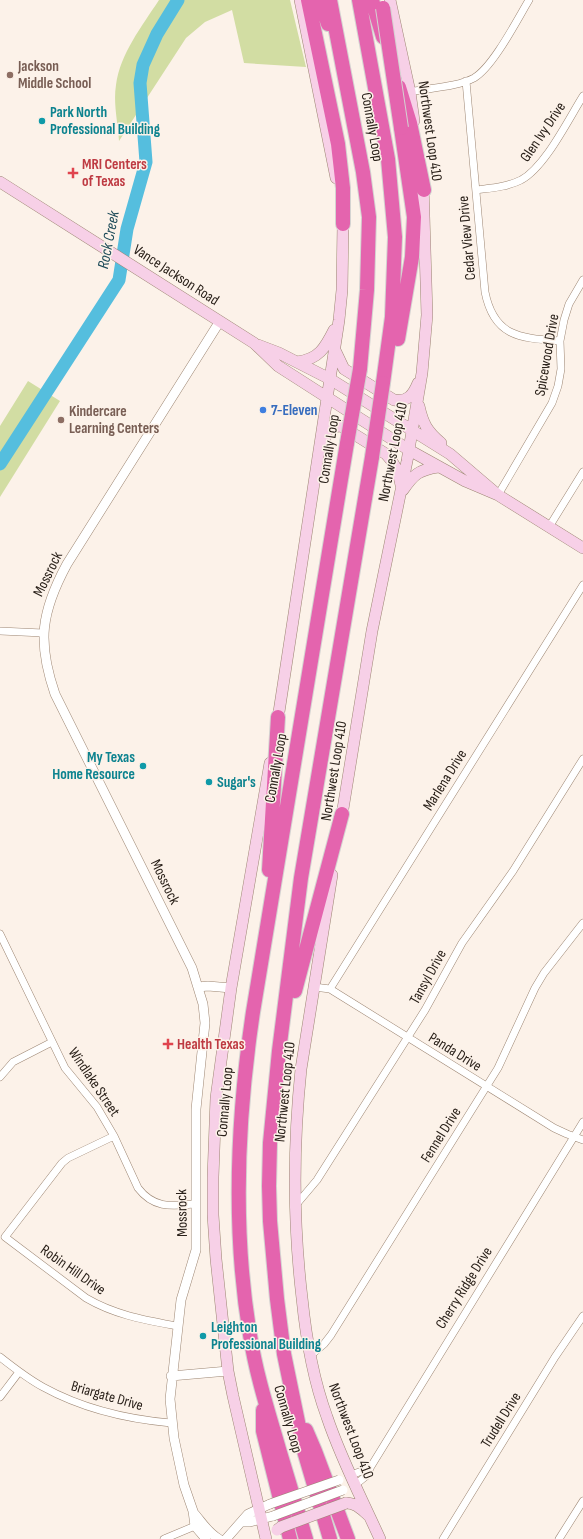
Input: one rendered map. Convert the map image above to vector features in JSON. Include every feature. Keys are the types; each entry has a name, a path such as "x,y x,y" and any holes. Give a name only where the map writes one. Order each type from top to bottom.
{"highway":[{"path":"308,0 338,144 343,188 343,224"},
{"path":"320,0 345,71"},
{"name":"Connally Loop","path":"306,1539 264,1399 249,1328 240,1244 238,1193 239,1147 248,1048 266,929 360,369 367,290 369,217 363,172 345,71 330,0"},
{"name":"Connally Loop","path":"330,1539 304,1451 284,1354 277,1299 269,1186 270,1143 279,1052 301,878 373,451 386,385 392,317 395,237 388,159 359,0"},
{"path":"381,2 414,217 412,257 395,359 386,385"},
{"path":"381,2 410,123 424,190"},
{"path":"266,929 278,717"},
{"path":"279,1052 342,814"},
{"path":"264,1399 263,1430 290,1539"},
{"path":"293,1402 315,1451 348,1539"}],"main road":[{"path":"266,1539 228,1371 215,1252 213,1176 216,1098 231,988 278,717 317,469 342,290 343,224 330,146 300,0"},
{"name":"Northwest Loop 410","path":"380,1539 353,1480 327,1417 318,1387 305,1323 300,1279 294,1207 294,1155 298,1092 314,987 372,631 418,400 427,315 424,190 410,92 381,2"},
{"name":"Vance Jackson Road","path":"0,182 254,343 278,366 409,450 465,481 498,495 583,548"},
{"path":"297,362 308,360 320,353 325,347 339,320"},
{"name":"Vance Jackson Road","path":"254,343 279,353 330,379 450,454 498,495"},
{"path":"334,349 344,369 394,400 400,401 411,396 422,373"},
{"path":"418,400 425,426 450,454"},
{"path":"317,469 327,430 330,427 341,426 386,454 391,459 399,473 401,490"},
{"path":"401,490 417,472 438,466"},
{"path":"275,1534 346,1503 351,1503 358,1506 370,1517"}],"street":[{"path":"410,92 466,81 481,73 529,0"},
{"name":"Cedar View Drive","path":"466,81 484,292 492,315 502,327 515,335 531,339 560,341"},
{"name":"Glen Ivy Drive","path":"476,190 505,186 529,175 549,151 583,96"},
{"name":"Spicewood Drive","path":"498,495 552,403 558,386 560,369 560,341 564,320 570,304 583,280"},
{"name":"Mossrock","path":"195,1526 193,1511 184,1485 171,1423 170,1399 177,1326 184,1286 196,1250 196,1109 205,1023 203,1004 192,968 55,694 45,660 43,633 48,606 57,582 67,564 220,321"},
{"path":"549,526 583,472"},
{"name":"Marlena Drive","path":"330,989 583,585"},
{"path":"0,631 43,633"},
{"name":"Tansyl Drive","path":"294,1207 317,1180 425,1010 462,942 513,871 583,759"},
{"name":"Fennel Drive","path":"311,1355 324,1344 331,1335 487,1087 508,1049 535,988 544,973 583,923"},
{"name":"Windlake Street","path":"0,934 2,943 65,1068 97,1107 114,1136 138,1188 144,1195 156,1203 164,1205 196,1204"},
{"path":"198,987 208,986 231,988"},
{"name":"Panda Drive","path":"314,987 330,989 554,1128 583,1140"},
{"path":"0,1077 13,1062 52,1042"},
{"name":"Cherry Ridge Drive","path":"226,1539 241,1522 250,1522 270,1504 339,1480 353,1480 365,1477 583,1122"},
{"name":"Robin Hill Drive","path":"114,1136 68,1158 62,1163 5,1237 86,1298 98,1305 110,1311 136,1318 177,1326"},
{"name":"Trudell Drive","path":"443,1539 555,1356 583,1316"},
{"name":"Briargate Drive","path":"0,1357 42,1387 79,1404 122,1417 171,1423"},
{"path":"171,1376 228,1371"},
{"path":"0,1397 19,1372"},
{"name":"Cherry Ridge Drive","path":"260,1514 273,1516 342,1490 370,1468"},
{"path":"559,1539 583,1501"},
{"name":"Mossrock","path":"193,1511 207,1530 219,1539"},
{"path":"164,1539 195,1526 206,1539"}],"green space":[{"path":"159,0 290,0 306,67 244,63 232,10 205,22 186,38 119,141 115,99 118,74 127,51"},
{"path":"28,381 60,401 0,497 0,426"}],"waterway":[{"name":"Rock Creek","path":"0,464 119,280 127,229 146,162 140,83 143,65 157,34 178,0"}],"place":[{"name":"Jackson Middle School","path":"10,75"},
{"name":"Park North Professional Building","path":"42,121"},
{"name":"MRI Centers of Texas","path":"73,173"},
{"name":"7-Eleven","path":"263,410"},
{"name":"Kindercare Learning Centers","path":"61,420"},
{"name":"My Texas Home Resource","path":"143,766"},
{"name":"Sugar's","path":"209,782"},
{"name":"Health Texas","path":"168,1044"},
{"name":"Leighton Professional Building","path":"203,1336"}]}
